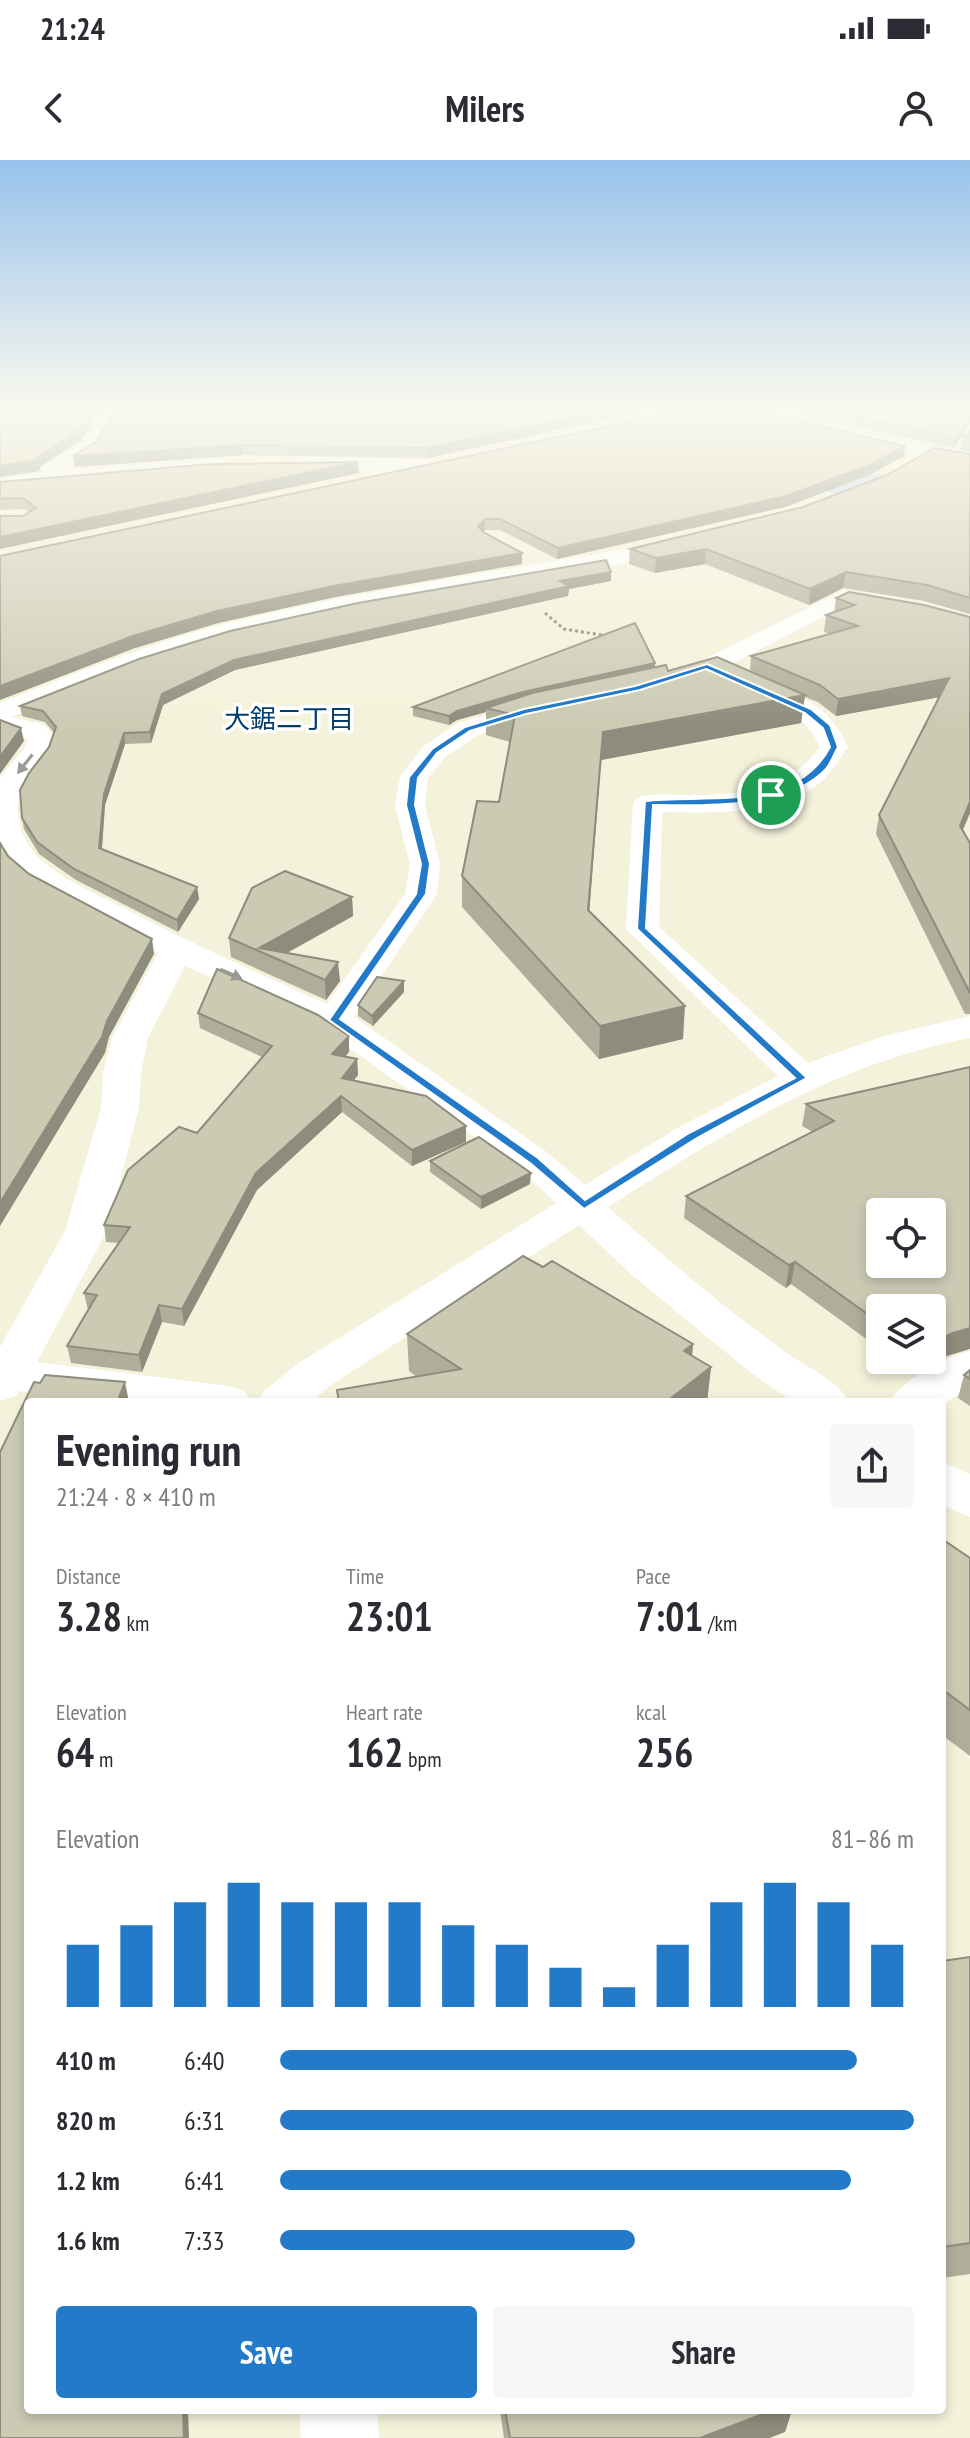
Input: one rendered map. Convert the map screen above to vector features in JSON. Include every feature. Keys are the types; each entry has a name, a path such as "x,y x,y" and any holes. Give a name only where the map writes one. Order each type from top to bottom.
{"street":[{"path":"0,712 130,661 224,632 358,603 713,537"},
{"path":"517,550 554,569"},
{"path":"637,688 705,667 843,598 924,611 970,624"},
{"path":"705,667 808,711 827,727 834,747 824,766 803,783 771,795 694,804 648,803 642,929 802,1078"},
{"path":"334,1020 421,894 425,864 410,805 414,777 435,751 468,729 566,703"},
{"path":"0,722 33,730 41,737 40,747 11,783 3,810 9,838 24,861 45,879 177,950 334,1020 534,1161 647,1265 766,1361 820,1398"},
{"path":"177,950 130,1038 120,1108 86,1231 49,1303 3,1379 189,1398"},
{"path":"286,1398 315,1374 693,1135 802,1078 876,1050 970,1027"},
{"path":"919,1398 970,1366"},
{"path":"946,1483 970,1499"},
{"path":"338,2414 340,2438"}],"path":[{"path":"544,610 549,621 566,630 637,641 705,667"}],"building":[{"path":"108,514 0,537 0,516"},
{"path":"196,514 706,514 558,548 500,519 485,519 478,526 483,532 522,553 334,586 217,611 133,636 0,686 0,556"},
{"path":"773,514 970,514 970,598 927,585 846,572 810,589 706,549 656,558 630,549"},
{"path":"606,560 611,572 560,581 569,586 234,660 162,694 150,732 124,733 104,794 99,848 197,887 177,920 74,869 37,842 22,818 20,790 49,747 56,727 43,711 20,706 139,659 230,631 358,603"},
{"path":"849,592 924,605 970,617 970,802 960,826 970,843 970,993 879,815 949,678 838,699 820,685 751,656 858,626 826,615 855,605 836,598"},
{"path":"635,623 655,663 523,692 449,716 413,707"},
{"path":"717,657 805,695 603,732 588,910 685,1006 600,1026 462,876 477,801 499,802 515,715 486,708 532,693 666,665 668,671"},
{"path":"0,720 21,728 0,757"},
{"path":"0,843 8,856 29,874 152,939 107,1021 102,1037 0,1203"},
{"path":"285,871 352,897 259,948 338,962 325,980 229,938 252,888"},
{"path":"217,969 318,1015 349,1036 332,1054 357,1059 342,1078 426,1096 466,1126 412,1150 341,1096 256,1173 182,1309 159,1305 139,1355 67,1346 97,1295 84,1293 130,1227 104,1225 128,1170 179,1127 197,1133 272,1046 198,1013"},
{"path":"377,977 404,981 372,1016 358,1005"},
{"path":"970,1067 970,1328 946,1336 946,1294 866,1294 866,1313 795,1262 789,1265 686,1196 834,1121 806,1104"},
{"path":"479,1137 531,1173 481,1197 430,1161"},
{"path":"523,1256 543,1267 552,1261 693,1344 684,1351 711,1367 671,1398 338,1398 337,1390 461,1369 407,1334"},
{"path":"45,1375 125,1382 119,1398 26,1398 34,1382 40,1383"},
{"path":"24,1403 24,2414 183,2414 184,2438 0,2438 0,1452"},
{"path":"946,1542 970,1558 970,1710 946,1692"},
{"path":"970,1957 970,2243 946,2246 946,1960"},
{"path":"506,2414 763,2414 700,2438 510,2438"}],"district":[{"name":"大鋸二丁目","path":"289,718"}],"route":[{"path":"707,667 808,711 827,727 834,747 824,766 803,783 771,795 694,804 648,803 642,929 802,1078 693,1135 584,1206 534,1161 334,1020 421,894 425,864 410,805 414,777 435,751 468,729 524,712 676,678 707,667"}]}
